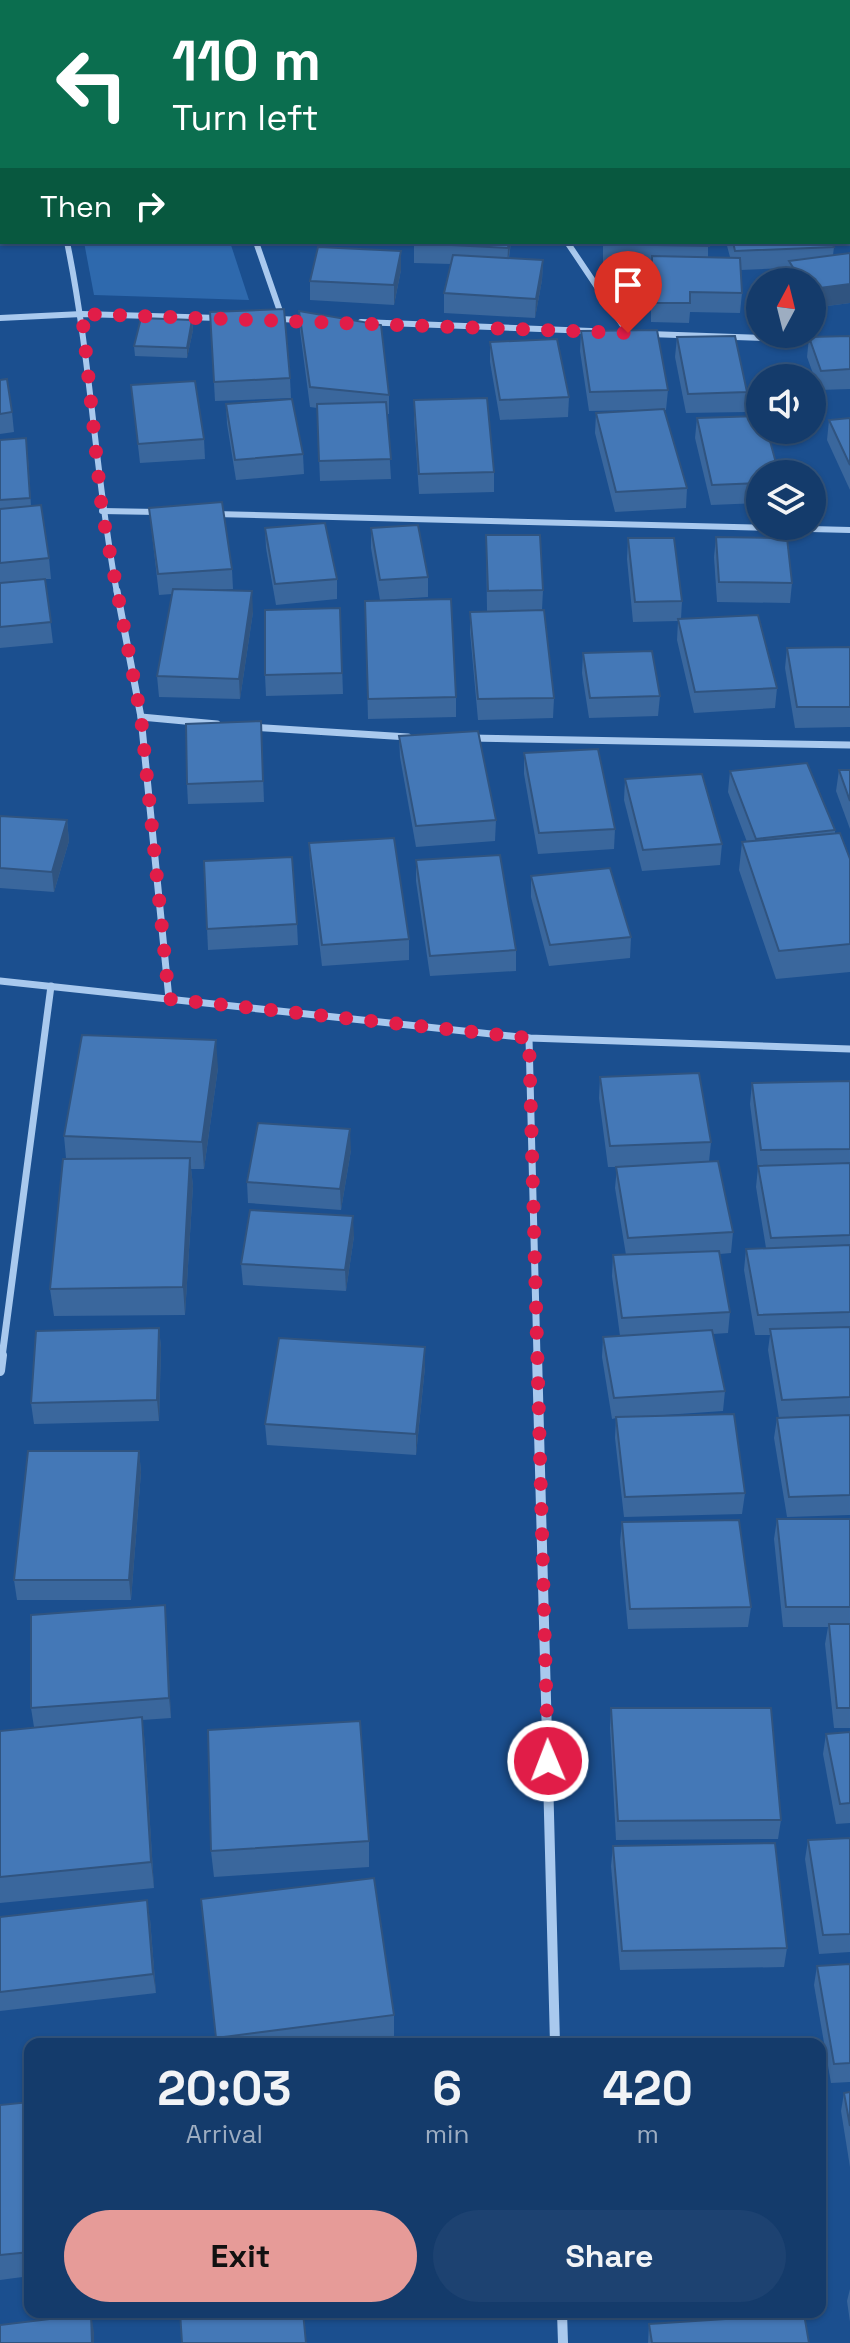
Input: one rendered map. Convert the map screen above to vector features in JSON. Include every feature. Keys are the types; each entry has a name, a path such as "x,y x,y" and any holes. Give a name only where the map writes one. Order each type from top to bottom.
{"street":[{"path":"67,244 82,314 102,511 141,717 169,999"},
{"path":"257,244 283,319"},
{"path":"568,244 628,333"},
{"path":"0,318 82,314 221,318"},
{"path":"267,319 314,321"},
{"path":"346,322 597,332"},
{"path":"612,332 834,340"},
{"path":"102,511 166,512"},
{"path":"213,514 850,530"},
{"path":"141,717 220,724"},
{"path":"236,725 346,735 424,737"},
{"path":"455,738 850,745"},
{"path":"0,981 529,1038 850,1049"},
{"path":"0,1371 4,1305 51,986"},
{"path":"529,1038 555,2038"},
{"path":"562,2318 563,2343"}],"shaded area":[{"path":"84,244 231,244 249,300 94,295"}],"building":[{"path":"433,244 509,244 508,248"},
{"path":"603,244 708,244 709,246"},
{"path":"733,244 833,244 834,247 735,251"},
{"path":"318,247 401,251 394,285 310,281"},
{"path":"850,253 850,284 826,287 826,268 793,268 789,261"},
{"path":"453,255 543,260 536,299 444,293"},
{"path":"652,256 740,258 742,293 690,292 690,303 652,303"},
{"path":"284,309 290,378 214,382 210,312"},
{"path":"299,311 381,325 389,395 310,387"},
{"path":"141,318 192,320 187,348 134,346"},
{"path":"657,330 668,390 590,392 581,331"},
{"path":"735,336 746,392 688,394 677,337"},
{"path":"850,336 850,369 826,371 826,364 819,364 813,348 826,348 826,337"},
{"path":"557,339 569,397 500,400 490,342"},
{"path":"7,379 12,412 0,414 0,380"},
{"path":"195,381 204,439 138,444 131,385"},
{"path":"487,398 494,472 419,474 414,400"},
{"path":"292,399 303,454 235,460 226,404"},
{"path":"386,402 391,459 319,461 317,404"},
{"path":"664,409 687,488 616,492 596,413"},
{"path":"746,416 746,444 771,444 775,460 746,460 746,484 712,485 697,418"},
{"path":"850,418 850,465 829,420"},
{"path":"26,438 30,498 0,500 0,440"},
{"path":"222,502 232,569 158,574 149,508"},
{"path":"41,505 49,558 0,563 0,509"},
{"path":"325,523 337,579 275,584 265,528"},
{"path":"418,525 428,577 380,580 371,528"},
{"path":"486,535 540,535 543,590 488,591"},
{"path":"716,537 787,540 792,583 719,582"},
{"path":"628,538 674,538 682,601 635,602"},
{"path":"45,579 51,622 0,627 0,583"},
{"path":"173,589 252,591 239,679 157,676"},
{"path":"451,599 456,697 368,699 365,601"},
{"path":"340,608 342,673 265,675 265,610"},
{"path":"544,610 554,698 478,699 470,612"},
{"path":"758,615 777,688 695,692 678,619"},
{"path":"850,647 850,707 797,707 787,648"},
{"path":"652,651 660,696 590,698 583,653"},
{"path":"261,721 263,781 187,784 186,724"},
{"path":"478,731 496,820 416,826 399,736"},
{"path":"598,749 615,829 539,833 524,753"},
{"path":"807,763 835,830 756,839 730,771"},
{"path":"839,770 850,770 850,801"},
{"path":"702,774 722,844 643,850 625,779"},
{"path":"0,816 67,820 52,872 0,868"},
{"path":"840,833 850,859 850,944 779,951 742,842"},
{"path":"394,838 409,939 322,945 309,843"},
{"path":"500,855 516,950 430,956 416,860"},
{"path":"292,857 297,924 207,929 204,861"},
{"path":"610,868 631,937 550,945 531,876"},
{"path":"82,1035 216,1040 202,1142 64,1136"},
{"path":"699,1073 711,1142 610,1146 600,1077"},
{"path":"850,1081 850,1149 761,1150 752,1083"},
{"path":"258,1123 350,1129 340,1189 247,1182"},
{"path":"190,1158 183,1287 50,1289 63,1159"},
{"path":"718,1161 733,1232 628,1238 616,1167"},
{"path":"850,1163 850,1235 771,1238 758,1166"},
{"path":"250,1210 353,1216 345,1270 241,1264"},
{"path":"850,1245 850,1312 758,1315 746,1249"},
{"path":"719,1251 730,1312 622,1318 613,1255"},
{"path":"850,1327 850,1397 782,1400 770,1329"},
{"path":"159,1328 157,1400 31,1403 36,1331"},
{"path":"712,1330 725,1391 614,1398 603,1337"},
{"path":"279,1338 425,1347 416,1434 265,1424"},
{"path":"734,1414 745,1493 625,1497 616,1417"},
{"path":"850,1415 850,1495 789,1497 777,1418"},
{"path":"28,1451 139,1451 129,1580 14,1580"},
{"path":"777,1519 850,1519 850,1607 786,1607"},
{"path":"739,1520 751,1607 630,1609 622,1522"},
{"path":"165,1605 169,1698 31,1708 31,1615"},
{"path":"829,1624 850,1624 850,1708 837,1708"},
{"path":"611,1708 771,1708 781,1820 618,1821"},
{"path":"142,1717 151,1862 0,1877 0,1731"},
{"path":"360,1721 369,1841 211,1851 208,1730"},
{"path":"850,1732 850,1803 840,1804 826,1734"},
{"path":"850,1838 850,1934 823,1935 808,1840"},
{"path":"775,1843 787,1948 622,1951 613,1846"},
{"path":"374,1878 394,2015 216,2038 201,1899"},
{"path":"147,1900 153,1974 0,1992 0,1917"},
{"path":"850,1964 850,2063 834,2064 817,1966"},
{"path":"850,2092 850,2126 844,2093"},
{"path":"24,2103 24,2253 0,2255 0,2105"},
{"path":"58,2318 91,2318 92,2343 0,2343 0,2325"},
{"path":"180,2318 304,2318 306,2343 182,2343"},
{"path":"742,2318 805,2318 809,2343 652,2343 649,2324"}],"route":[{"path":"548,1761 529,1038 169,999 141,717 102,511 82,314 628,333"}]}
